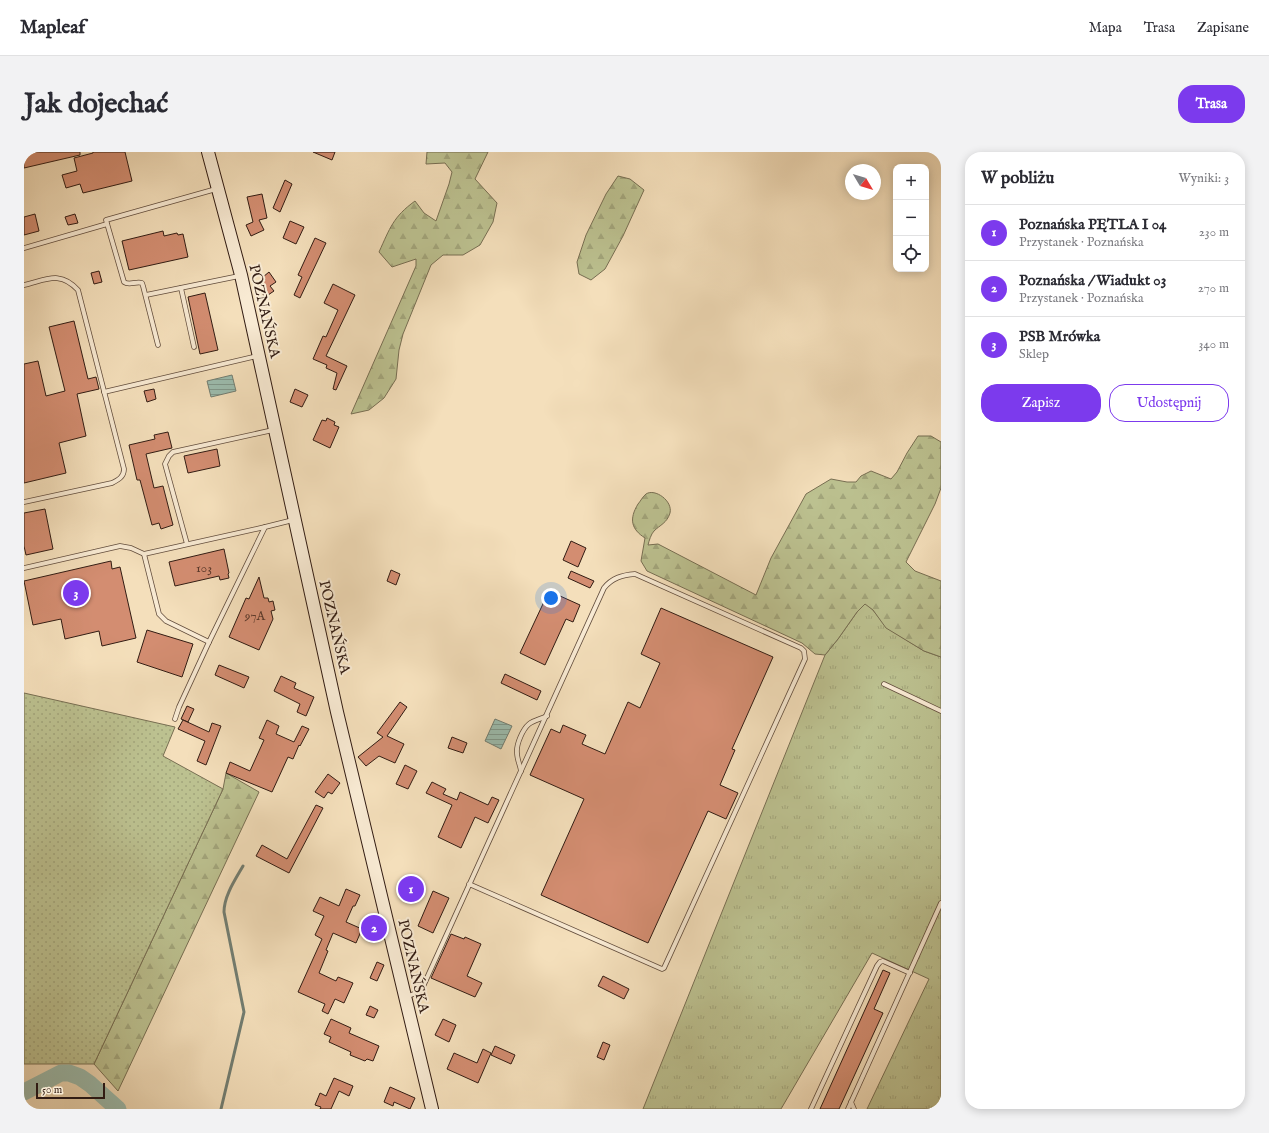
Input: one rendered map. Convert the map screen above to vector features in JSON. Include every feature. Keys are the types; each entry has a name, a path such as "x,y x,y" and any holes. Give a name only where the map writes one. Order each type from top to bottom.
{"street":[{"name":"POZNAŃSKA","path":"208,152 241,275 337,712 432,1109"}],"lane":[{"path":"158,345 142,283 124,282 106,220 218,188"},
{"path":"24,248 108,224"},
{"path":"146,296 241,275"},
{"path":"24,285 55,278 63,278 68,280 78,290 124,469 123,476 112,483 24,502"},
{"path":"181,288 194,346"},
{"path":"104,392 259,356"},
{"path":"187,544 165,464 169,456 173,452 275,429"},
{"path":"24,568 120,546 131,548 144,554 295,520"},
{"path":"175,719 209,642 265,527"},
{"path":"144,554 159,614 166,622 209,642"},
{"path":"405,998 421,992 469,884 547,716 604,588 609,582 626,575 635,574 801,648 804,651 805,660 664,968 662,969 469,884"},
{"path":"884,684 941,711"},
{"path":"521,772 517,746 529,724 547,716"},
{"path":"848,1109 941,902"},
{"path":"811,1109 877,966 883,961 910,973"},
{"path":"851,1102 854,1109"}],"green space":[{"path":"427,152 488,152 475,179 497,203 493,222 480,245 463,255 443,255 431,265 403,334 399,350 396,379 384,398 369,410 351,414 416,266 416,259 392,267 379,252 389,230 397,218 415,201 424,213 436,221 449,184 452,172 445,163 426,164"},
{"path":"618,176 630,179 644,190 623,236 605,269 591,280 579,274 577,262 586,235 606,194"},
{"path":"918,436 931,436 941,442 941,488 935,504 906,562 915,571 941,581 941,657 924,651 886,628 873,610 865,604 857,612 825,655 815,654 802,643 647,571 641,561 645,538 640,535 634,527 633,514 638,504 646,494 654,493 666,500 669,504 670,513 665,522 653,532 648,545 658,544 756,595 771,558 806,494 831,479 856,482 861,476 871,471 891,479 897,472"},
{"path":"865,603 873,610 887,628 924,651 941,657 941,1109 867,1109 929,979 872,953 781,1109 643,1109 825,655"},
{"path":"24,693 175,727 163,756 223,789 94,1064 24,1064"},
{"path":"226,773 259,792 118,1091 94,1064 223,789"}],"shaded area":[{"path":"232,375 236,391 211,397 207,381"},
{"path":"495,719 512,726 501,749 485,741"}],"building":[{"path":"24,152 80,152 80,155 24,168"},
{"path":"93,152 125,152 132,181 83,193 80,184 66,188 62,175 77,171 74,158"},
{"path":"313,152 335,152 332,160"},
{"path":"285,180 292,184 280,212 273,208"},
{"path":"262,194 267,218 259,220 264,230 251,236 246,225 253,222 247,197"},
{"path":"35,214 39,231 24,235 24,217"},
{"path":"75,214 78,223 68,225 65,217"},
{"path":"290,221 304,227 296,244 283,238"},
{"path":"163,231 164,236 177,233 178,235 183,234 188,257 129,270 122,241"},
{"path":"315,238 326,243 300,298 294,295 302,277 298,275"},
{"path":"99,271 102,282 94,284 91,273"},
{"path":"269,272 276,282 270,286 274,291 265,297 257,286 265,280 263,277"},
{"path":"333,284 355,295 326,356 347,366 336,390 333,389 337,373 326,368 327,365 313,359 323,336 326,337 338,310 324,303"},
{"path":"205,293 218,350 200,354 188,297"},
{"path":"74,321 88,379 96,377 99,389 77,394 86,436 59,443 66,473 24,483 24,364 38,361 46,396 65,391 49,327"},
{"path":"154,389 156,399 147,402 144,391"},
{"path":"295,389 308,395 302,407 290,402"},
{"path":"327,418 335,422 334,425 339,427 330,448 313,440 322,420 326,421"},
{"path":"168,432 172,448 146,454 154,488 163,486 173,525 161,529 159,523 152,525 140,480 137,480 129,445 155,439 154,435"},
{"path":"217,449 220,466 188,473 184,456"},
{"path":"45,509 53,549 26,555 24,546 24,513"},
{"path":"571,541 586,548 578,567 563,560"},
{"path":"224,549 229,578 220,580 219,576 175,586 169,562"},
{"path":"111,561 112,569 120,567 136,638 102,646 99,631 65,639 61,619 33,625 24,581"},
{"path":"391,570 400,574 396,585 387,581"},
{"path":"571,571 594,581 590,588 568,578"},
{"path":"259,577 264,598 268,598 269,602 273,601 275,610 271,611 273,619 259,650 229,637 246,598 249,599"},
{"path":"549,591 580,605 573,622 566,619 545,665 520,653"},
{"path":"661,608 773,657 732,749 735,750 720,785 738,793 726,819 708,811 648,943 541,895 584,799 530,775 551,729 560,733 563,725 586,735 582,744 605,754 628,702 640,708 660,663 641,654"},
{"path":"147,630 193,644 182,677 137,662"},
{"path":"219,665 249,677 244,688 215,675"},
{"path":"505,674 541,691 537,700 501,683"},
{"path":"281,676 296,683 294,688 314,697 306,716 297,712 300,704 274,691"},
{"path":"400,702 407,707 387,736 404,744 395,763 379,756 366,766 358,757 383,737 377,733"},
{"path":"187,706 194,709 188,722 181,719"},
{"path":"183,720 209,732 212,723 221,726 206,765 197,761 205,741 178,729"},
{"path":"267,720 279,726 276,734 294,742 302,726 309,729 300,746 299,745 293,759 288,757 272,792 226,773 230,762 250,771 264,740 259,738"},
{"path":"452,737 467,743 463,753 448,748"},
{"path":"405,765 417,771 408,789 396,784"},
{"path":"328,774 340,783 332,794 328,792 324,798 315,792"},
{"path":"432,782 446,789 443,794 457,800 460,792 488,805 492,797 499,800 488,823 475,817 461,848 438,837 452,805 426,793"},
{"path":"316,805 323,808 289,873 256,856 262,845 287,859"},
{"path":"346,889 360,895 346,922 362,929 356,943 333,933 326,950 328,951 319,973 336,981 338,977 353,983 344,1003 335,999 328,1014 322,1011 325,1004 298,992 322,939 315,935 324,916 313,911 320,897 339,906"},
{"path":"433,891 449,898 433,933 418,926"},
{"path":"451,934 464,939 465,937 481,944 467,976 482,983 475,997 431,978"},
{"path":"377,962 384,965 377,981 370,978"},
{"path":"883,970 890,973 874,1009 883,1013 839,1109 820,1109"},
{"path":"603,976 629,989 624,999 598,986"},
{"path":"370,1006 378,1010 374,1018 366,1015"},
{"path":"331,1019 351,1028 349,1033 379,1046 373,1061 367,1059 365,1061 350,1055 351,1052 329,1042 331,1037 324,1034"},
{"path":"443,1019 456,1025 449,1042 435,1035"},
{"path":"603,1042 610,1045 604,1060 597,1057"},
{"path":"495,1046 515,1055 511,1064 491,1055"},
{"path":"483,1049 491,1053 478,1083 447,1069 454,1053 477,1063"},
{"path":"334,1078 353,1086 349,1096 339,1091 331,1109 320,1109 321,1107 315,1105 320,1093 326,1096"},
{"path":"390,1087 415,1098 410,1109 394,1102 393,1106 384,1102"}],"waterway":[{"path":"221,1109 244,1012 224,906 230,888 243,866"},
{"path":"24,1092 61,1073 69,1073 80,1077 90,1084 118,1109"}],"place":[{"name":"PSB Mrówka","path":"76,593"},
{"name":"Poznańska PĘTLA I 04","path":"411,889"},
{"name":"Poznańska / Wiadukt 03","path":"374,928"}]}
